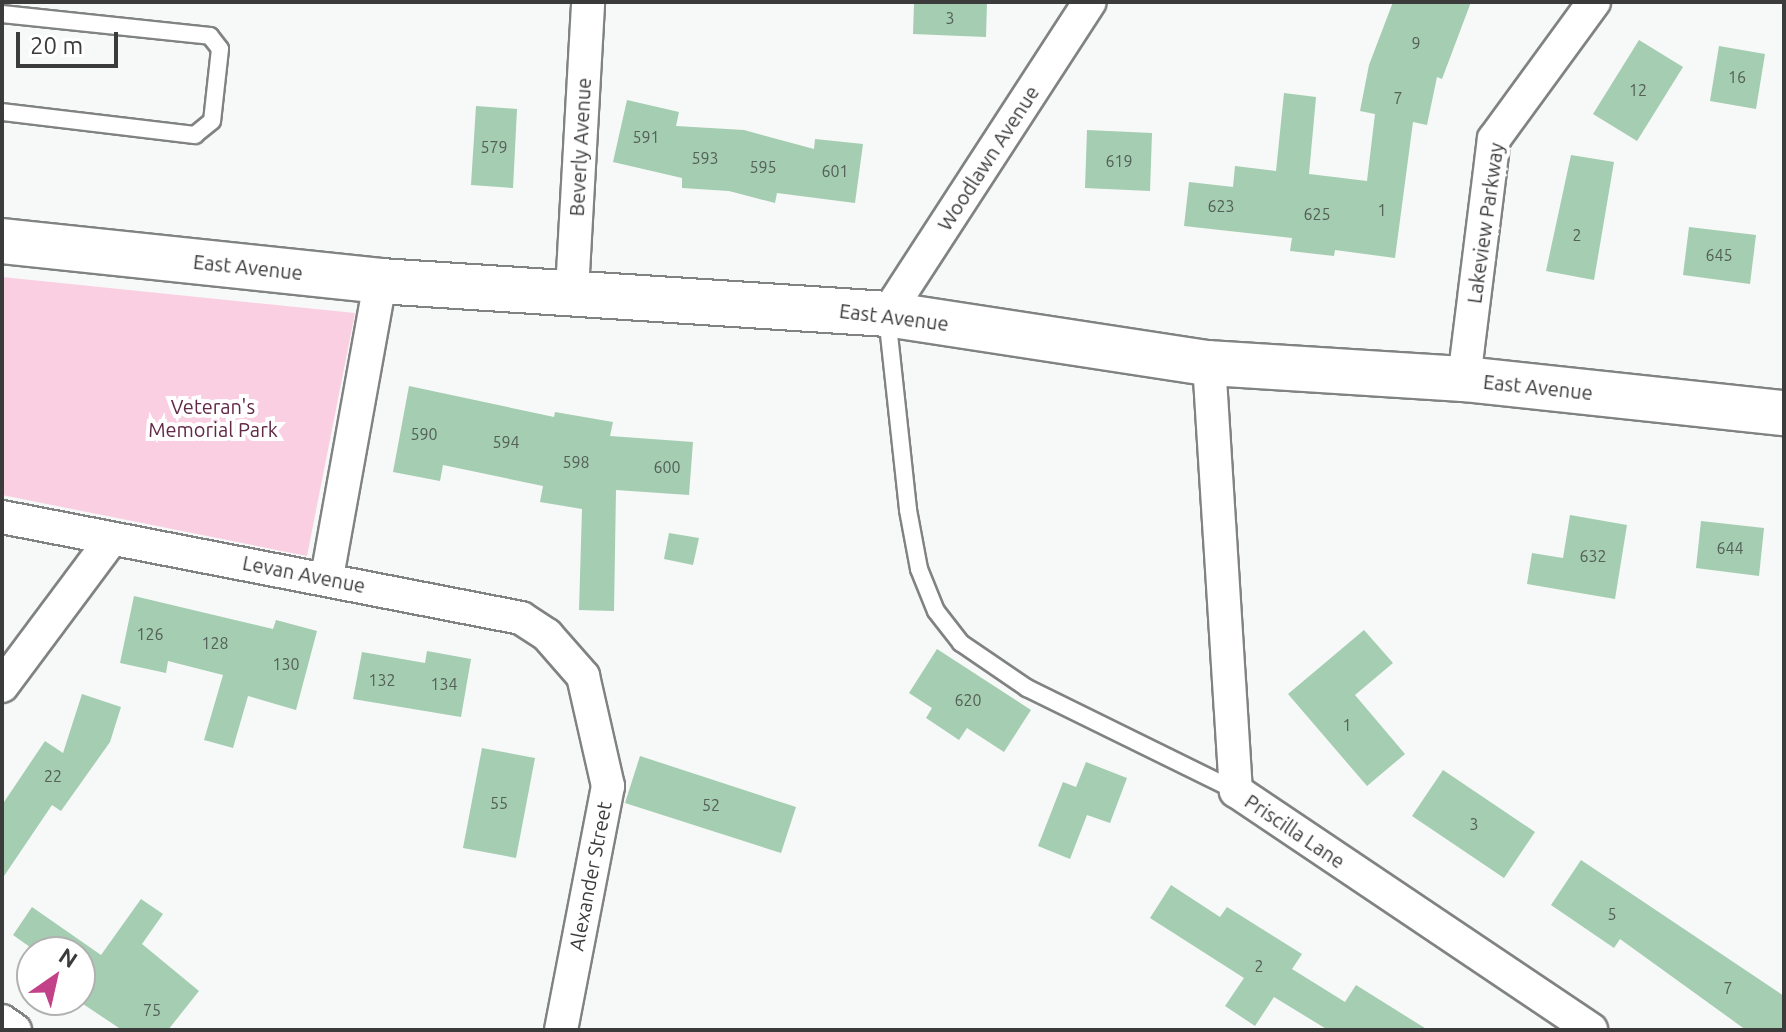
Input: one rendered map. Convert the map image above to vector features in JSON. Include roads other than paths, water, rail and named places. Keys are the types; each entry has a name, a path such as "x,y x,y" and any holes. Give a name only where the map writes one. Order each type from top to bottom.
{"highway":[{"name":"East Avenue","path":"2,241 380,281 572,291 887,314 1209,363 1464,379 1784,413"}],"street":[{"name":"Beverly Avenue","path":"572,291 588,2"},
{"name":"Woodlawn Avenue","path":"887,314 1068,17 1090,2"},
{"name":"Lakeview Parkway","path":"1464,379 1494,139 1594,2"},
{"path":"327,577 380,281"},
{"name":"Priscilla Lane","path":"1209,363 1236,791 1591,1030"},
{"name":"Levan Avenue","path":"2,517 111,540 327,577 521,618 547,635 583,676"},
{"path":"2,686 111,540"},
{"name":"Alexander Street","path":"561,1030 608,786 583,676"},
{"path":"2,1021 15,1030"}],"lane":[{"path":"2,14 210,36 220,49 212,121 195,135 2,112"},
{"path":"887,314 908,510 919,569 936,611 961,643 1027,688 1236,791"}],"park label":[{"name":"Veteran's Memorial Park","path":"213,418"}]}
